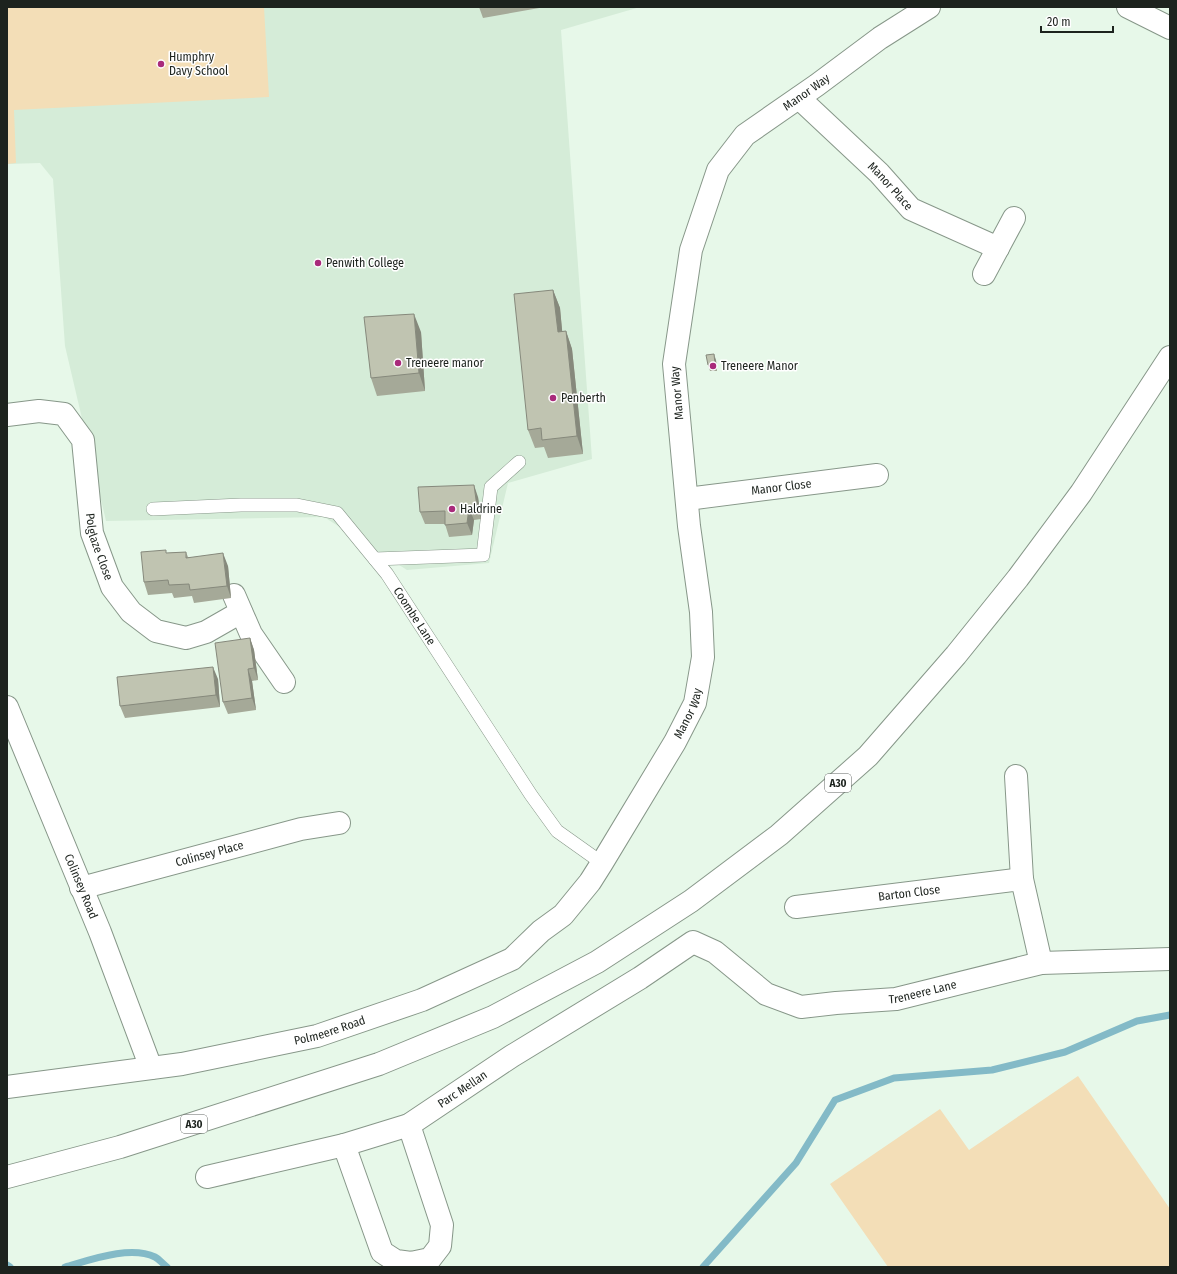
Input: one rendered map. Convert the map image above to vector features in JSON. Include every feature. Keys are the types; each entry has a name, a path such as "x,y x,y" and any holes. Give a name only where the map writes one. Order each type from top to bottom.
{"main road":[{"name":"Manor Way","path":"602,863 675,742 695,703 703,657 701,612 687,499 674,364 691,250 718,170 745,136 880,38 929,7"},
{"path":"1128,7 1170,28"},
{"name":"Manor Place","path":"799,98 879,173 911,209 998,248"},
{"path":"984,274 1014,218"},
{"name":"A30","path":"7,1177 120,1147 379,1064 500,1014 597,962 691,901 779,835 868,756 956,655 1018,578 1081,493 1170,357"},
{"name":"Polglaze Close","path":"7,415 39,411 64,414 84,440 92,533 112,587 131,612 156,631 186,638 206,632 237,603 250,634 284,682"},
{"name":"Manor Close","path":"687,499 877,475"},
{"name":"Colinsey Road","path":"7,706 100,932 151,1068"},
{"path":"1016,776 1022,880 1040,963"},
{"name":"Colinsey Place","path":"81,888 301,829 339,823"},
{"name":"Polmeere Road","path":"7,1087 182,1064 317,1036 422,1000 512,959 541,931 563,915 590,882 602,863"},
{"name":"Barton Close","path":"796,907 1022,880"},
{"name":"Treneere Lane","path":"693,942 715,952 766,994 801,1007 896,999 1040,963 1170,959"},
{"name":"Parc Mellan","path":"207,1177 344,1145 409,1125 512,1056 640,978 693,942"},
{"path":"344,1145 382,1252 396,1262 411,1264 430,1259 440,1246 442,1225 409,1125"}],"lane":[{"path":"375,559 483,555 491,487 519,462"},
{"name":"Coombe Lane","path":"153,509 241,505 297,505 337,513 387,574 531,795 557,831 602,863"}],"shaded area":[{"name":"Penwith College","path":"7,7 640,7 561,30 592,459 508,483 489,563 407,570 324,517 106,521 65,346 53,179 40,163 7,164"},
{"path":"7,7 264,7 269,97 14,110 16,163 7,164"},
{"path":"1078,1076 1170,1209 1170,1267 888,1267 830,1184 940,1109 969,1150"}],"building":[{"name":"Penberth","path":"553,290 558,332 566,331 577,436 542,440 541,428 528,430 514,294"},
{"name":"Treneere manor","path":"414,314 419,373 371,378 364,317"},
{"path":"714,354 715,364 708,365 706,355"},
{"path":"474,485 477,507 469,508 467,523 445,525 445,511 420,512 418,487"},
{"path":"166,550 166,553 186,552 186,558 223,553 227,586 190,590 189,584 169,585 168,580 144,582 141,552"},
{"path":"250,638 254,668 248,669 252,698 223,702 215,643"},
{"path":"213,667 216,695 120,706 117,677"}],"waterway":[{"path":"703,1267 796,1163 835,1100 894,1078 992,1070 1065,1052 1137,1021 1170,1015"},
{"path":"65,1267 122,1253 145,1254 155,1257 167,1267"}],"place":[{"name":"Humphry Davy School","path":"161,64"},
{"name":"Penwith College","path":"318,263"},
{"name":"Treneere manor","path":"398,363"},
{"name":"Treneere Manor","path":"713,366"},
{"name":"Penberth","path":"553,398"},
{"name":"Haldrine","path":"452,509"}]}
